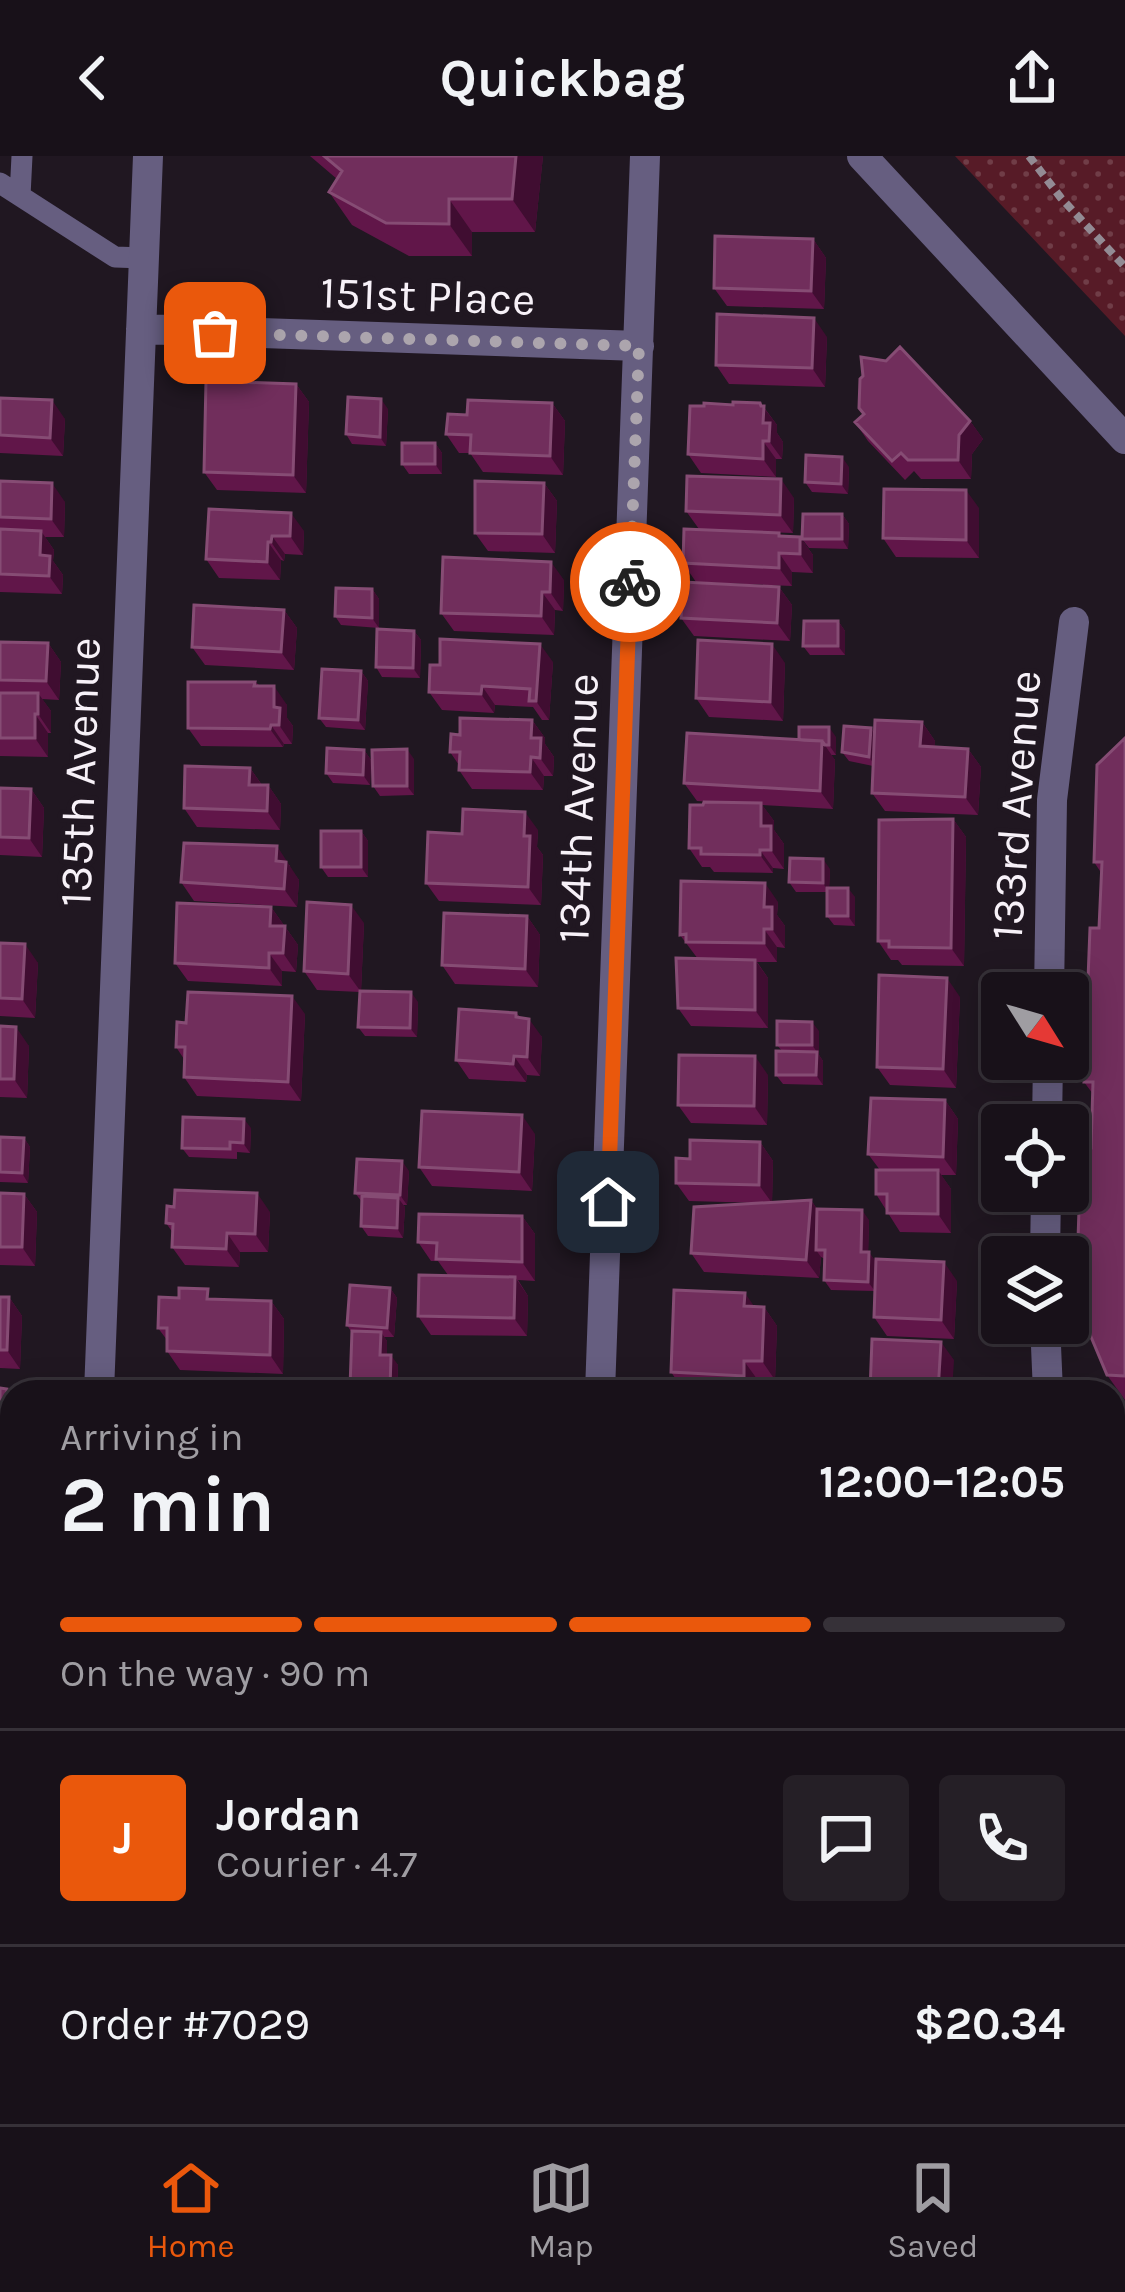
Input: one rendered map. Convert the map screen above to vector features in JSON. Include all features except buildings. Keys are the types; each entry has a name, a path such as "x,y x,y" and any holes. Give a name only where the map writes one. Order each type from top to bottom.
{"street":[{"name":"135th Avenue","path":"99,1380 148,156"},
{"name":"134th Avenue","path":"600,1380 645,156"},
{"path":"862,156 1125,439"},
{"name":"151st Place","path":"141,329 639,346"},
{"name":"133rd Avenue","path":"1049,972 1052,800 1073,622"},
{"path":"1046,1344 1047,1380"}],"lane":[{"path":"20,196 22,156"},
{"path":"0,183 116,257 145,259"}],"path":[{"path":"1029,156 1060,198 1125,267"}],"shaded area":[{"path":"955,156 1125,156 1125,336"}],"way so far":[{"path":"215,333 639,346 630,582"}],"route":[{"path":"608,1202 630,582"}]}
